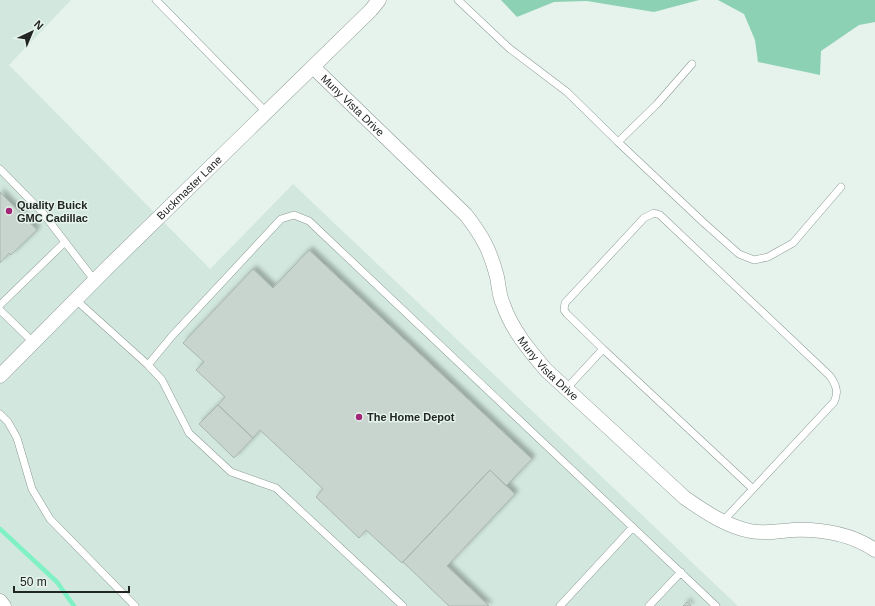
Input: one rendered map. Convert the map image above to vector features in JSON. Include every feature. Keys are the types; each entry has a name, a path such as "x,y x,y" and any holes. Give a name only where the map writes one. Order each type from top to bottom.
{"street":[{"name":"Buckmaster Lane","path":"0,376 372,10 379,0"},
{"name":"Muny Vista Drive","path":"313,67 466,215 483,237 491,254 502,302 512,325 526,347 566,389 686,498 709,514 750,531 764,532 795,530 833,534 851,537 875,550"},
{"path":"0,601 4,606"}],"lane":[{"path":"156,0 267,112"},
{"path":"458,0 508,48 567,92 618,142 739,254 754,260 768,257 793,243 841,187"},
{"path":"618,142 657,104 692,64"},
{"path":"0,169 42,212 95,281"},
{"path":"723,521 753,489 834,402 837,397 837,389 830,376 660,215 654,213 644,218 565,302 564,310 566,314 753,489"},
{"path":"148,365 172,336 282,219 294,215 309,221 716,606"},
{"path":"0,305 65,242"},
{"path":"76,300 148,365 162,380 189,433 231,472 276,488 403,606"},
{"path":"0,310 34,342"},
{"path":"566,389 603,349"},
{"path":"0,414 8,422 17,438 34,493 50,519 135,606"},
{"path":"560,606 633,528"},
{"path":"649,606 680,572"}],"shaded area":[{"path":"0,0 71,0 9,65 210,269 293,184 738,606 0,606"}],"green space":[{"path":"501,0 699,0 654,12 587,1 554,2 517,17"},
{"path":"718,0 875,0 875,22 859,25 821,51 820,75 758,62 755,40 744,14"}],"building":[{"name":"Quality Buick GMC Cadillac","path":"0,192 37,230 11,255 9,253 0,263"},
{"name":"The Home Depot","path":"309,250 532,459 506,486 490,470 402,563 366,530 359,538 316,497 323,489 260,430 253,438 218,405 225,397 196,370 204,362 183,343 253,269 273,288"},
{"path":"218,405 253,438 234,458 199,424"},
{"path":"490,470 515,494 447,566 489,606 449,606 403,562"},
{"path":"687,602 691,606 683,606"}],"waterway":[{"path":"0,529 57,582 74,606"}],"place":[{"name":"Quality Buick GMC Cadillac","path":"9,211"},
{"name":"The Home Depot","path":"359,417"}]}
